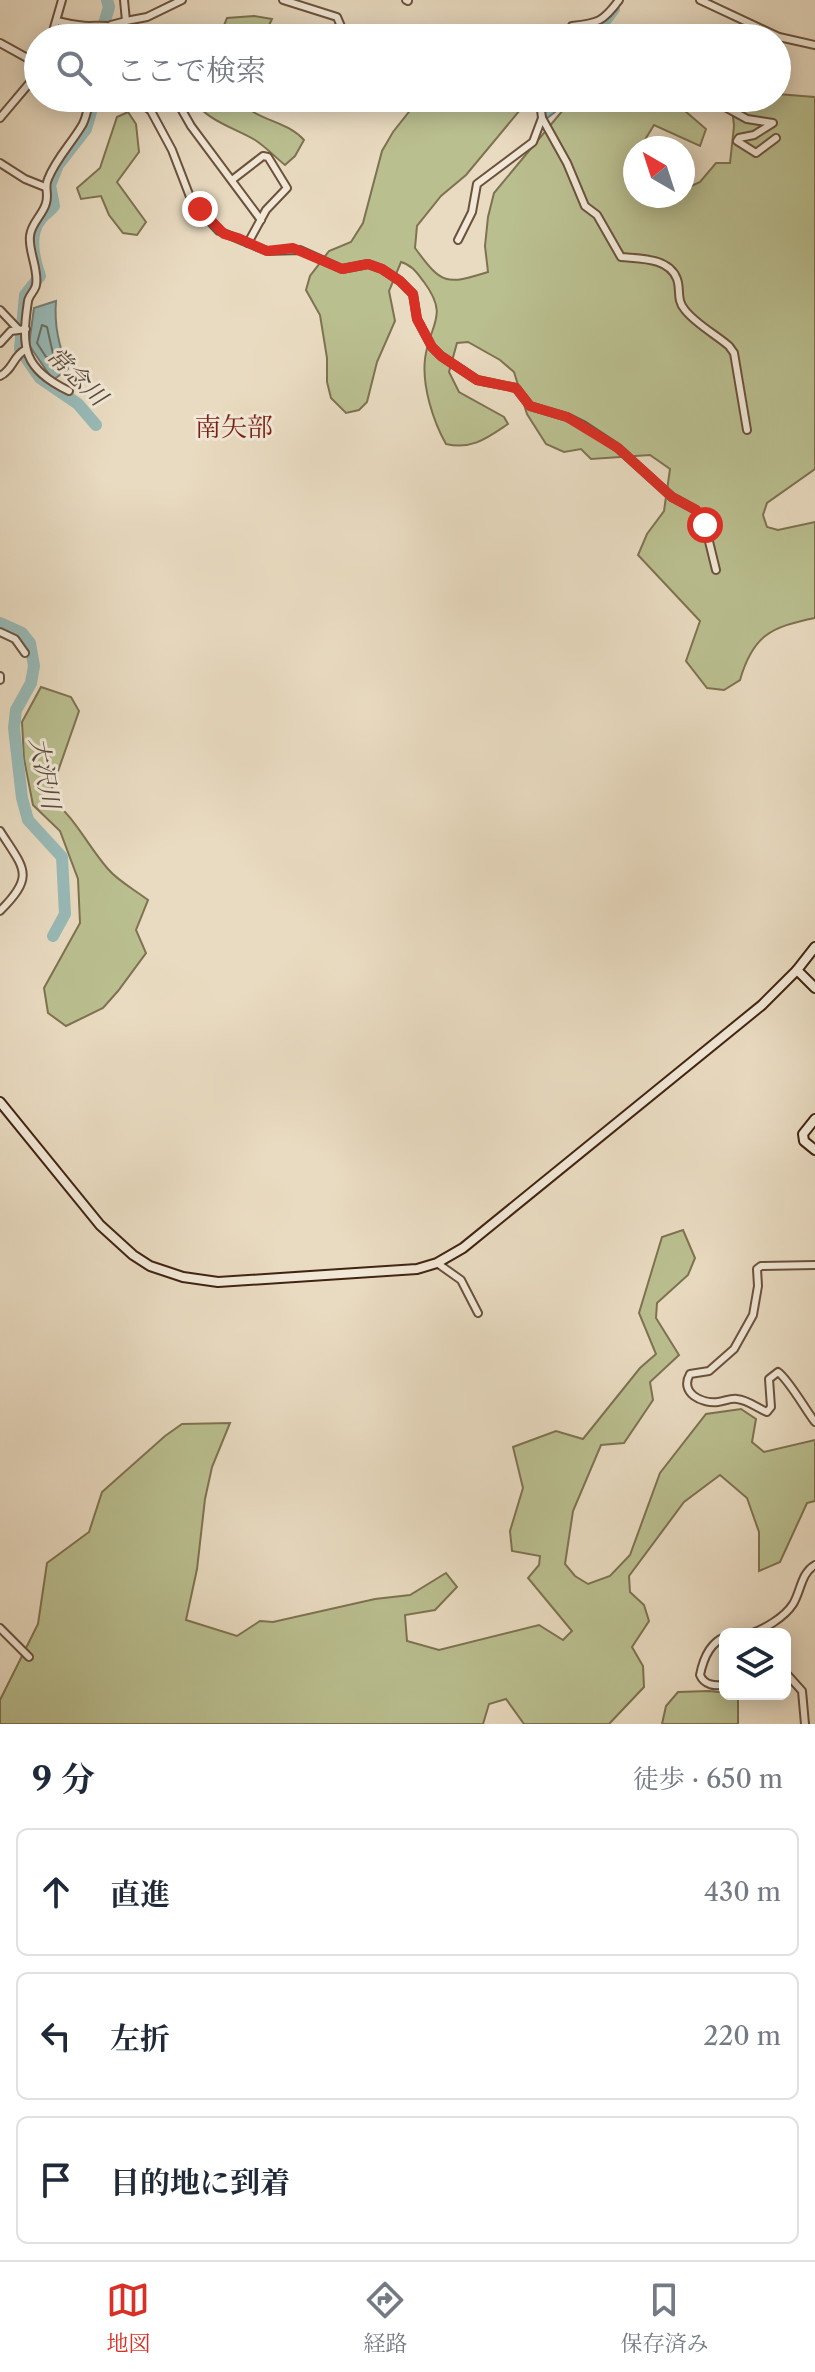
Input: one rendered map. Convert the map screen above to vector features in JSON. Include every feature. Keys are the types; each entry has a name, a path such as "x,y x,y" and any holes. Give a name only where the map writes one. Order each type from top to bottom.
{"street":[{"path":"56,24 62,0"},
{"path":"124,0 126,21"},
{"path":"115,24 147,17 182,0"},
{"path":"283,0 337,17 340,24"},
{"path":"606,0 618,2"},
{"path":"700,0 745,24"},
{"path":"715,8 720,0"},
{"path":"589,24 604,19 618,2"},
{"path":"57,21 76,24"},
{"path":"791,40 815,45"},
{"path":"0,43 24,56"},
{"path":"0,118 24,90"},
{"path":"69,391 48,382 37,370 25,350 22,329 28,298 36,283 29,238 31,230 48,198 45,187 58,159 83,126 86,112"},
{"path":"152,112 172,150 192,202 219,231 273,252 293,248 300,250 342,269 368,264 400,281 413,294 417,319 432,347 441,356 477,380 516,388 530,406 583,425 618,448 672,497 696,510 705,525 716,570"},
{"path":"183,112 261,220"},
{"path":"541,112 585,206 597,215 621,257 649,258 672,271 678,280 678,297 685,311 725,342 734,353 747,430"},
{"path":"734,112 747,119 773,123 754,135 739,138 739,144 756,153 776,138"},
{"path":"458,240 472,212 477,184 533,142 542,118"},
{"path":"232,180 263,156 268,157 287,188 277,195 248,243"},
{"path":"0,163 45,187"},
{"path":"0,310 22,329"},
{"path":"0,343 6,335 22,329"},
{"path":"0,376 25,350"},
{"path":"0,632 15,639 25,653"},
{"path":"0,831 22,863 24,872 19,891 0,911"},
{"path":"0,1102 107,1233 150,1266 183,1277 218,1282 417,1269 437,1263 463,1248 750,1015 797,970 815,947"},
{"path":"797,970 815,988"},
{"path":"815,1119 803,1134 804,1141 815,1150"},
{"path":"437,1263 461,1280 478,1313"},
{"path":"815,1265 761,1266 757,1269 758,1286 753,1315 734,1349 709,1371 690,1374 686,1380 686,1388 691,1395 709,1402 739,1399 767,1412 771,1407 769,1379 778,1372 815,1422"},
{"path":"765,1628 793,1604 808,1569 815,1565"},
{"path":"0,1628 29,1657"},
{"path":"719,1640 710,1649 700,1675 711,1685 719,1684"},
{"path":"791,1679 802,1691 805,1724"}],"green space":[{"path":"254,16 272,19 270,24 225,24 227,18"},
{"path":"791,95 815,97 815,469 767,503 763,515 767,527 778,530 815,522 815,618 787,625 766,636 751,653 740,680 724,690 707,688 686,661 700,621 638,555 647,534 664,511 670,469 650,455 591,459 581,449 564,452 546,444 527,414 514,372 500,360 468,342 457,343 449,372 459,392 504,417 508,424 472,444 446,444 433,414 425,380 425,359 436,320 436,304 417,273 401,262 389,291 395,321 377,362 367,402 359,410 346,413 331,398 320,315 306,290 310,276 329,251 351,242 363,223 382,151 409,112 518,112 466,175 441,196 417,226 415,248 432,269 446,279 463,279 488,272 485,246 494,193 561,112 686,112 706,129 700,146 695,144 695,136 678,136 654,125 647,136 623,136 623,208 695,208 695,184 716,163 730,163 732,112 791,112"},
{"path":"128,112 136,124 139,152 117,182 146,222 137,235 123,233 109,215 101,196 81,199 77,188 100,168 117,117"},
{"path":"205,112 253,112 288,128 304,140 295,156 285,165 255,140"},
{"path":"41,687 71,697 79,711 49,797 66,813 112,873 148,900 136,930 146,953 103,1008 66,1026 48,1013 44,988 80,923 78,879 60,831 33,805 24,759 22,722"},
{"path":"683,1230 695,1258 688,1275 657,1303 656,1318 679,1355 650,1382 653,1400 624,1443 601,1445 573,1511 565,1564 575,1576 588,1584 610,1576 630,1555 660,1473 706,1414 741,1409 756,1419 752,1442 764,1452 815,1440 815,1501 807,1503 780,1562 759,1571 759,1532 747,1498 720,1475 684,1502 629,1576 630,1592 644,1605 649,1621 632,1647 643,1666 644,1687 609,1724 524,1724 506,1699 489,1704 483,1724 0,1724 0,1700 38,1624 47,1563 89,1532 102,1492 182,1424 230,1423 212,1467 186,1620 237,1636 260,1621 273,1622 375,1599 410,1595 446,1573 457,1587 435,1610 405,1615 407,1641 439,1650 539,1625 563,1640 572,1631 528,1578 539,1565 540,1556 512,1551 510,1531 523,1488 513,1447 556,1431 583,1439 640,1368 656,1354 639,1313 662,1237"},
{"path":"678,1692 719,1692 719,1700 738,1700 738,1724 662,1724 666,1706"}],"water":[{"path":"543,112 555,112 546,119"},
{"path":"56,301 58,336 68,369 53,380 29,345 34,308"}],"waterway":[{"name":"常念川","path":"104,24 109,7 107,0"},
{"path":"603,24 614,9"},
{"name":"常念川","path":"91,112 86,129 58,165 50,185 54,206 37,225 33,239 40,276 25,295 20,349 40,378 78,404 96,425"},
{"name":"大沢川","path":"0,623 22,633 30,643 34,666 31,683 16,710 14,728 22,798 28,820 62,857 65,914 53,936"}],"district":[{"name":"南矢部","path":"234,427"}],"route":[{"path":"200,209 219,231 267,251 293,248 342,269 368,264 382,269 413,294 417,319 432,347 441,356 468,376 492,384 507,384 516,388 530,406 583,425 618,448 672,497 696,510 705,525"}]}
